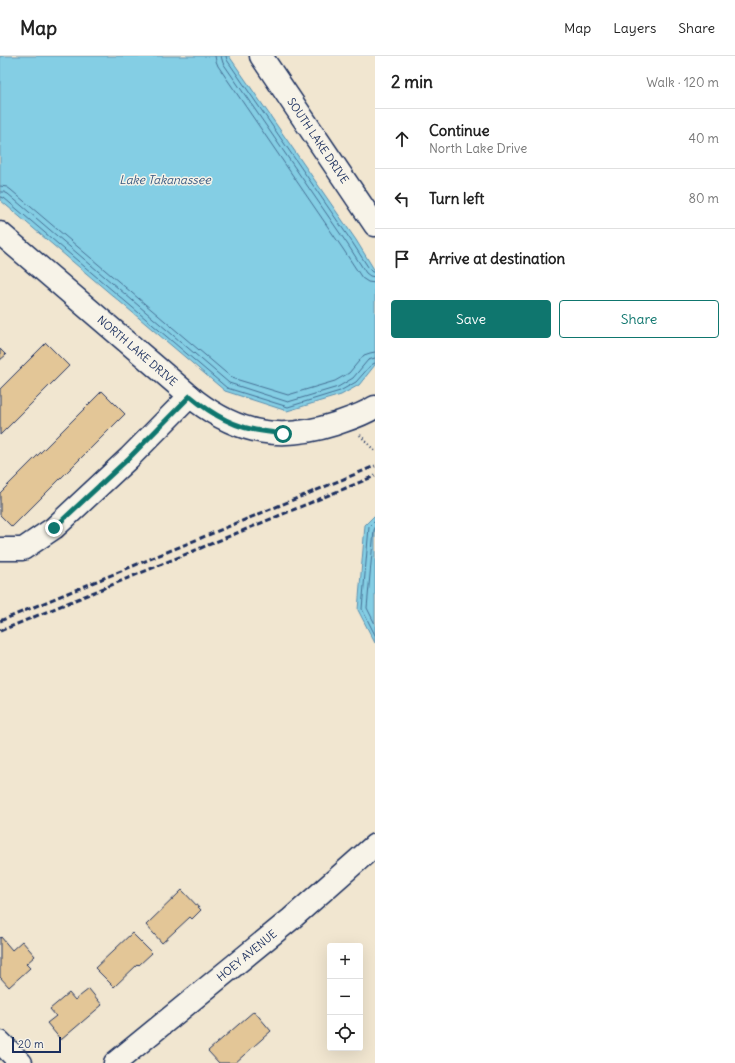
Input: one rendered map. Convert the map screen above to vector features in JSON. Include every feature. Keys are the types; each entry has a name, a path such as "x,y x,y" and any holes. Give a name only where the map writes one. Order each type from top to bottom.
{"street":[{"name":"SOUTH LAKE DRIVE","path":"261,56 375,225"},
{"name":"NORTH LAKE DRIVE","path":"0,233 190,396 208,410 223,418 241,426 260,431 283,434 320,429 354,418 375,407"},
{"path":"0,549 23,549 54,528 129,458 190,396"},
{"name":"HOEY AVENUE","path":"116,1063 291,919 375,845"},
{"path":"0,1042 21,1063"}],"water":[{"name":"Lake Takanassee","path":"0,56 229,56 356,240 375,271 375,365 359,385 341,395 287,411 225,391 0,200"},
{"path":"375,515 375,643 358,610 365,525"}],"building":[{"path":"46,343 69,366 0,435 0,389"},
{"path":"0,349 6,355 0,360"},
{"path":"102,391 125,414 12,527 0,515 0,493"},
{"path":"182,890 201,910 192,919 190,917 162,943 146,925"},
{"path":"132,933 152,953 114,987 95,968"},
{"path":"1,937 12,950 22,941 35,956 26,964 30,968 9,987 0,977"},
{"path":"89,989 102,1005 61,1040 47,1023 56,1016 50,1009 69,993 75,1000"},
{"path":"254,1011 271,1031 235,1063 219,1063 208,1051"}],"railway":[{"path":"0,621 375,466"},
{"path":"0,631 375,476"}],"route":[{"path":"54,528 129,458 190,396 208,410 241,426 260,431 283,434"}]}
